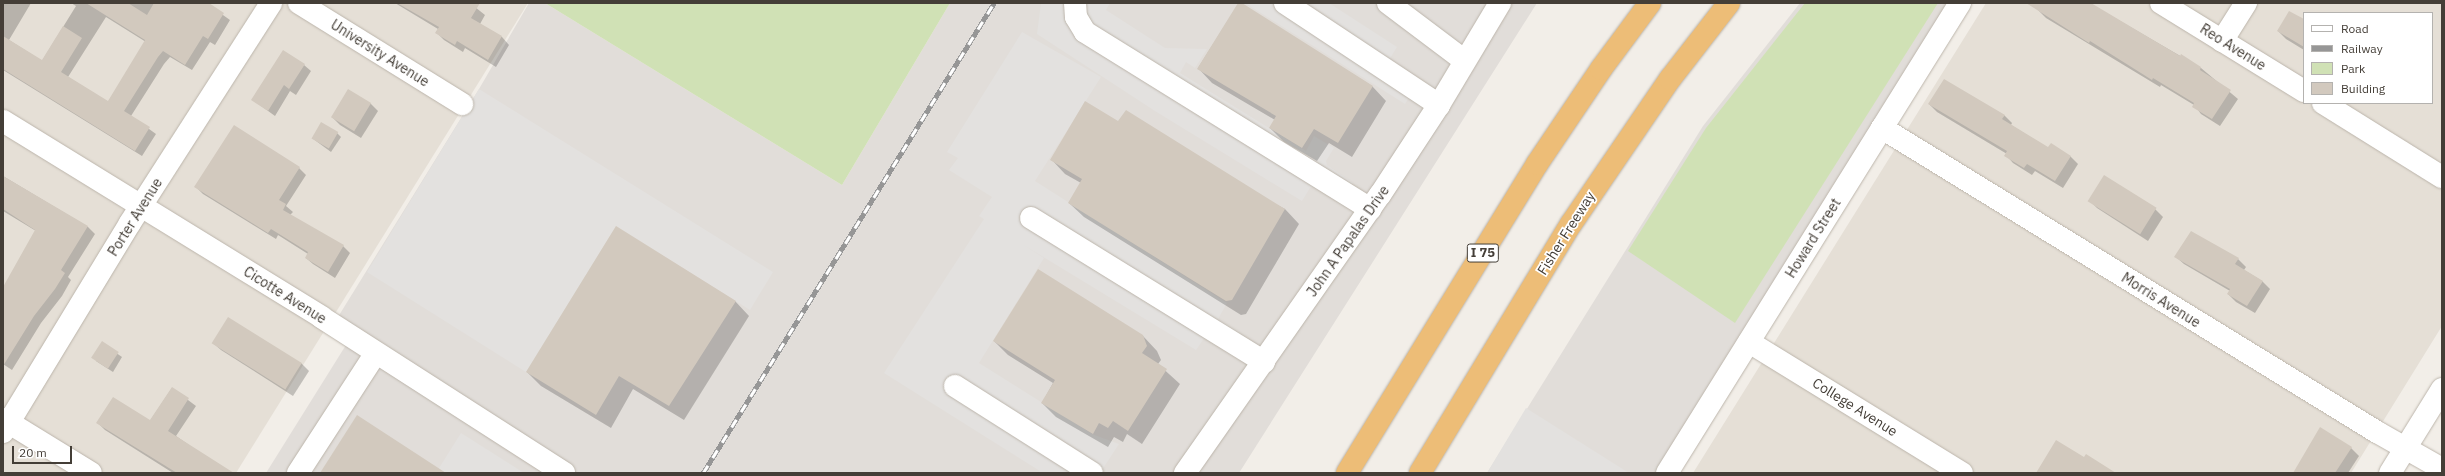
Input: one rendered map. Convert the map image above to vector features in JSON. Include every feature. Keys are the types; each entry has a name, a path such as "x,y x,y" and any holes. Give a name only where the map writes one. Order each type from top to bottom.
{"highway":[{"name":"I 75","path":"1347,473 1537,164 1601,69 1650,3"},
{"name":"Fisher Freeway","path":"1420,473 1571,224 1670,79 1729,3"}],"street":[{"name":"Porter Avenue","path":"5,425 271,3"},
{"name":"University Avenue","path":"299,3 462,104"},
{"path":"1075,3 1076,17 1085,32 1370,209"},
{"path":"1285,3 1439,105"},
{"name":"John A Papalas Drive","path":"1185,473 1370,209 1439,105 1500,3"},
{"name":"Howard Street","path":"1667,473 1960,3"},
{"name":"Reo Avenue","path":"2161,3 2303,90"},
{"path":"2222,41 2246,3"},
{"path":"1397,5 1465,61"},
{"path":"2325,104 2442,177"},
{"name":"Cicotte Avenue","path":"3,121 142,206 564,473"},
{"name":"Morris Avenue","path":"1882,128 2376,432 2406,447 2442,469"},
{"path":"1031,218 1264,362"},
{"name":"College Avenue","path":"1749,342 1962,473"},
{"path":"298,473 376,353"},
{"path":"955,386 1092,473"},
{"path":"2390,473 2442,389"},
{"path":"5,425 91,473"}],"shaded area":[{"path":"3,3 528,3 236,473 3,473"},
{"path":"529,3 545,3 842,185 950,3 1537,3 1239,473 266,473 351,337 333,325 479,89"},
{"path":"1041,3 1110,3 1106,10 1165,48 1207,49 1195,68 1186,62 1180,73 1306,151 1314,136 1334,148 1326,161 1327,165 1353,183 1340,202 1314,187 1310,188 1302,201 1155,111 1037,34"},
{"path":"1245,3 1329,3 1397,47 1389,60 1417,84 1405,104"},
{"path":"1800,3 1960,3 1667,473 1487,473 1703,126"},
{"path":"1986,3 2442,3 2442,326 2351,473 1693,473"},
{"path":"1022,32 1101,77 1035,181 1227,303 1218,319 1241,333 1229,349 1207,334 1196,350 1022,244 1044,258 979,363 1092,434 1119,444 1100,473 1039,473 1040,471 884,373 984,219 979,216 992,197 949,170 958,158 947,152"},
{"path":"479,89 773,272 750,310 616,226 526,372 367,272"},
{"path":"1526,408 1629,473 1487,473"},
{"path":"461,433 524,473 436,473"}],"green space":[{"path":"545,3 950,3 842,185"},
{"path":"1805,3 1938,3 1735,323 1628,251 1706,128"}],"building":[{"path":"86,3 128,3 147,15 154,3 209,3 224,13 208,39 203,36 185,65 163,51 158,57 124,111 150,127 135,151 3,69 3,36 42,60 63,26 82,38 61,72 108,101 145,40"},
{"path":"397,3 480,3 471,18 502,36 488,60 457,41 455,45 435,33 439,27"},
{"path":"1238,3 1242,3 1373,86 1338,143 1314,129 1302,148 1269,128 1276,116 1197,69"},
{"path":"2026,3 2091,3 2180,56 2181,54 2201,67 2200,70 2231,90 2212,119 2192,107 2194,103 2153,78 2152,80 2090,41 2089,43"},
{"path":"2289,11 2303,18 2303,46 2277,31"},
{"path":"283,50 305,64 289,89 284,85 268,111 251,100"},
{"path":"1944,79 2005,115 2002,119 2048,147 2051,143 2071,156 2055,181 2027,164 2024,168 2004,156 2007,151 1928,104"},
{"path":"348,89 371,103 354,131 331,117"},
{"path":"1085,101 1118,121 1126,110 1285,209 1232,300 1226,301 1068,203 1082,179 1050,160"},
{"path":"321,122 338,132 329,148 312,138"},
{"path":"234,125 300,167 279,200 286,204 283,210 344,245 328,272 305,258 308,252 271,229 268,233 194,187"},
{"path":"2104,175 2157,208 2140,234 2088,201"},
{"path":"3,176 88,226 61,270 65,273 55,289 34,316 3,366 3,287 35,230 3,209"},
{"path":"616,226 736,301 669,406 619,376 596,415 526,372"},
{"path":"2191,231 2239,258 2235,264 2263,281 2247,306 2227,294 2230,289 2174,257"},
{"path":"1038,269 1143,335 1147,346 1142,353 1167,369 1128,431 1113,421 1108,428 1099,423 1093,434 1041,403 1055,380 993,341"},
{"path":"228,317 302,363 285,389 212,343"},
{"path":"102,341 119,352 108,369 91,358"},
{"path":"172,387 189,398 168,431 234,473 177,473 96,423 113,397 150,420"},
{"path":"357,415 446,473 320,473"},
{"path":"2320,427 2352,447 2335,473 2293,473"},
{"path":"2056,440 2084,457 2086,454 2116,473 2036,473"}],"railway":[{"path":"703,473 994,3"}]}
